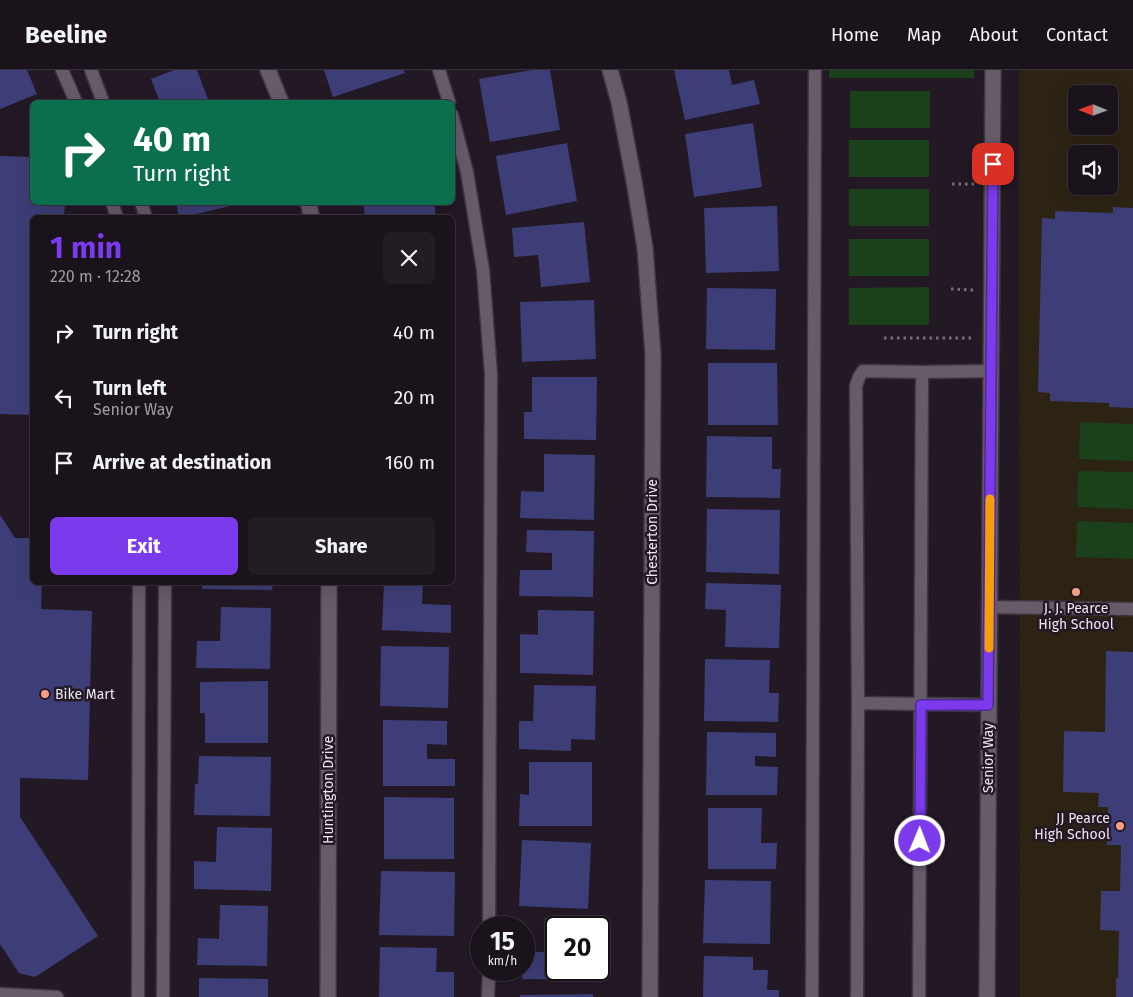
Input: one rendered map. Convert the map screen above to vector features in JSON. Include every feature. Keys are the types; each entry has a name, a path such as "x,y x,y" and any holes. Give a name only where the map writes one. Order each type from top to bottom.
{"street":[{"path":"268,70 280,100"},
{"name":"Chesterton Drive","path":"610,70 621,111 645,248 653,355 650,997"},
{"name":"Senior Way","path":"987,997 993,70"},
{"name":"Huntington Drive","path":"328,997 329,585"}],"lane":[{"path":"62,70 75,100"},
{"path":"91,70 102,100"},
{"path":"439,70 448,100"},
{"path":"812,997 815,70"},
{"path":"455,126 467,172 483,270 491,374 489,916"},
{"path":"857,997 856,386 863,371 992,371"},
{"path":"918,997 922,372"},
{"path":"138,997 140,585"},
{"path":"163,997 165,585"},
{"path":"989,607 1133,609"},
{"path":"858,703 988,705"},
{"path":"488,981 488,997"},
{"path":"0,994 57,997"}],"path":[{"path":"952,184 977,184"},
{"path":"951,289 976,290"},
{"path":"884,338 976,338"}],"shaded area":[{"name":"J. J. Pearce High School","path":"1019,70 1133,70 1133,997 1020,997"}],"green space":[{"path":"829,70 974,70 974,78 829,78"},
{"path":"850,91 930,91 930,128 850,128"},
{"path":"849,140 929,140 929,177 849,177"},
{"path":"849,189 929,189 929,226 849,226"},
{"path":"849,239 929,239 929,276 849,276"},
{"path":"929,287 929,325 849,325 849,288"},
{"path":"1080,422 1133,424 1133,461 1079,459"},
{"path":"1078,471 1133,472 1133,509 1077,507"},
{"path":"1077,521 1133,523 1133,559 1076,557"}],"building":[{"path":"0,70 27,70 37,94 0,109"},
{"path":"174,70 197,70 208,100 159,100 151,79"},
{"path":"324,70 404,70 405,73 333,97"},
{"path":"532,70 550,70 560,130 490,142 479,79"},
{"path":"674,70 729,70 732,85 754,80 760,104 685,120"},
{"path":"753,123 762,187 694,197 685,134"},
{"path":"567,143 577,201 506,215 496,156"},
{"path":"0,156 30,157 30,205 65,205 64,215 30,215 30,415 0,414"},
{"path":"177,205 234,205 192,215 178,215"},
{"path":"363,205 434,205 436,215 365,215"},
{"path":"777,206 779,271 706,273 704,208"},
{"path":"1113,207 1133,208 1133,408 1109,407 1109,403 1050,401 1050,393 1038,392 1042,218 1055,219 1055,211 1113,213"},
{"path":"584,222 590,282 541,287 538,255 514,257 512,228"},
{"path":"707,288 776,289 775,350 706,349"},
{"path":"594,300 596,359 522,362 520,302"},
{"path":"708,363 777,363 778,425 708,425"},
{"path":"532,377 597,377 596,440 524,439 524,412 532,412"},
{"path":"707,436 772,437 772,469 781,469 780,498 706,497"},
{"path":"544,454 595,455 594,520 520,518 521,491 544,492"},
{"path":"707,509 780,510 779,574 706,572"},
{"path":"0,515 15,538 30,538 30,585 42,585 41,609 92,611 88,780 20,778 20,817 98,936 35,977 19,973 0,944"},
{"path":"527,530 594,531 593,597 519,596 520,570 552,570 552,553 526,552"},
{"path":"706,583 781,585 779,648 725,647 726,610 705,609"},
{"path":"202,585 273,585 272,590 202,589"},
{"path":"384,585 423,585 422,604 451,605 451,633 382,630"},
{"path":"221,607 271,608 270,669 196,668 197,641 220,641"},
{"path":"538,610 594,611 593,675 520,673 520,634 538,635"},
{"path":"381,646 449,647 448,708 380,706"},
{"name":"JJ Pearce High School","path":"1106,651 1133,652 1133,997 1116,997 1119,931 1100,930 1101,891 1120,891 1121,845 1107,845 1108,807 1098,807 1099,793 1063,792 1064,731 1105,732"},
{"path":"705,659 770,660 769,693 779,693 778,722 704,721"},
{"path":"268,681 268,743 205,743 205,713 200,713 200,682"},
{"path":"534,685 596,686 595,740 571,739 571,751 519,749 519,721 533,721"},
{"path":"383,720 447,721 447,745 427,744 427,759 455,759 455,786 383,786"},
{"path":"707,732 776,733 776,757 755,756 755,766 778,767 777,795 706,795"},
{"path":"199,756 271,757 270,816 194,815 195,784 198,784"},
{"path":"529,762 592,762 592,826 519,826 520,794 529,795"},
{"path":"384,797 454,798 454,859 384,859"},
{"path":"708,808 762,808 761,843 777,843 776,869 708,869"},
{"path":"217,827 272,828 271,891 194,889 194,861 216,862"},
{"path":"522,840 591,843 588,909 519,906"},
{"path":"381,871 455,872 454,936 379,935"},
{"path":"705,880 771,881 770,944 703,943"},
{"path":"220,905 268,906 267,966 197,965 198,938 219,939"},
{"path":"545,918 545,979 535,979 535,952 544,952"},
{"path":"380,947 437,948 436,972 454,972 454,997 379,997"},
{"path":"704,956 753,957 753,970 768,970 767,990 779,990 779,997 703,997"},
{"path":"199,978 268,979 268,997 199,997"},
{"path":"593,994 593,997 520,997 520,995"}],"slow traffic":[{"path":"989,648 990,499"}],"place":[{"name":"J. J. Pearce High School","path":"1076,592"},
{"name":"Bike Mart","path":"45,694"},
{"name":"JJ Pearce High School","path":"1120,826"}],"route":[{"path":"920,841 921,705 988,705 993,164"}]}
